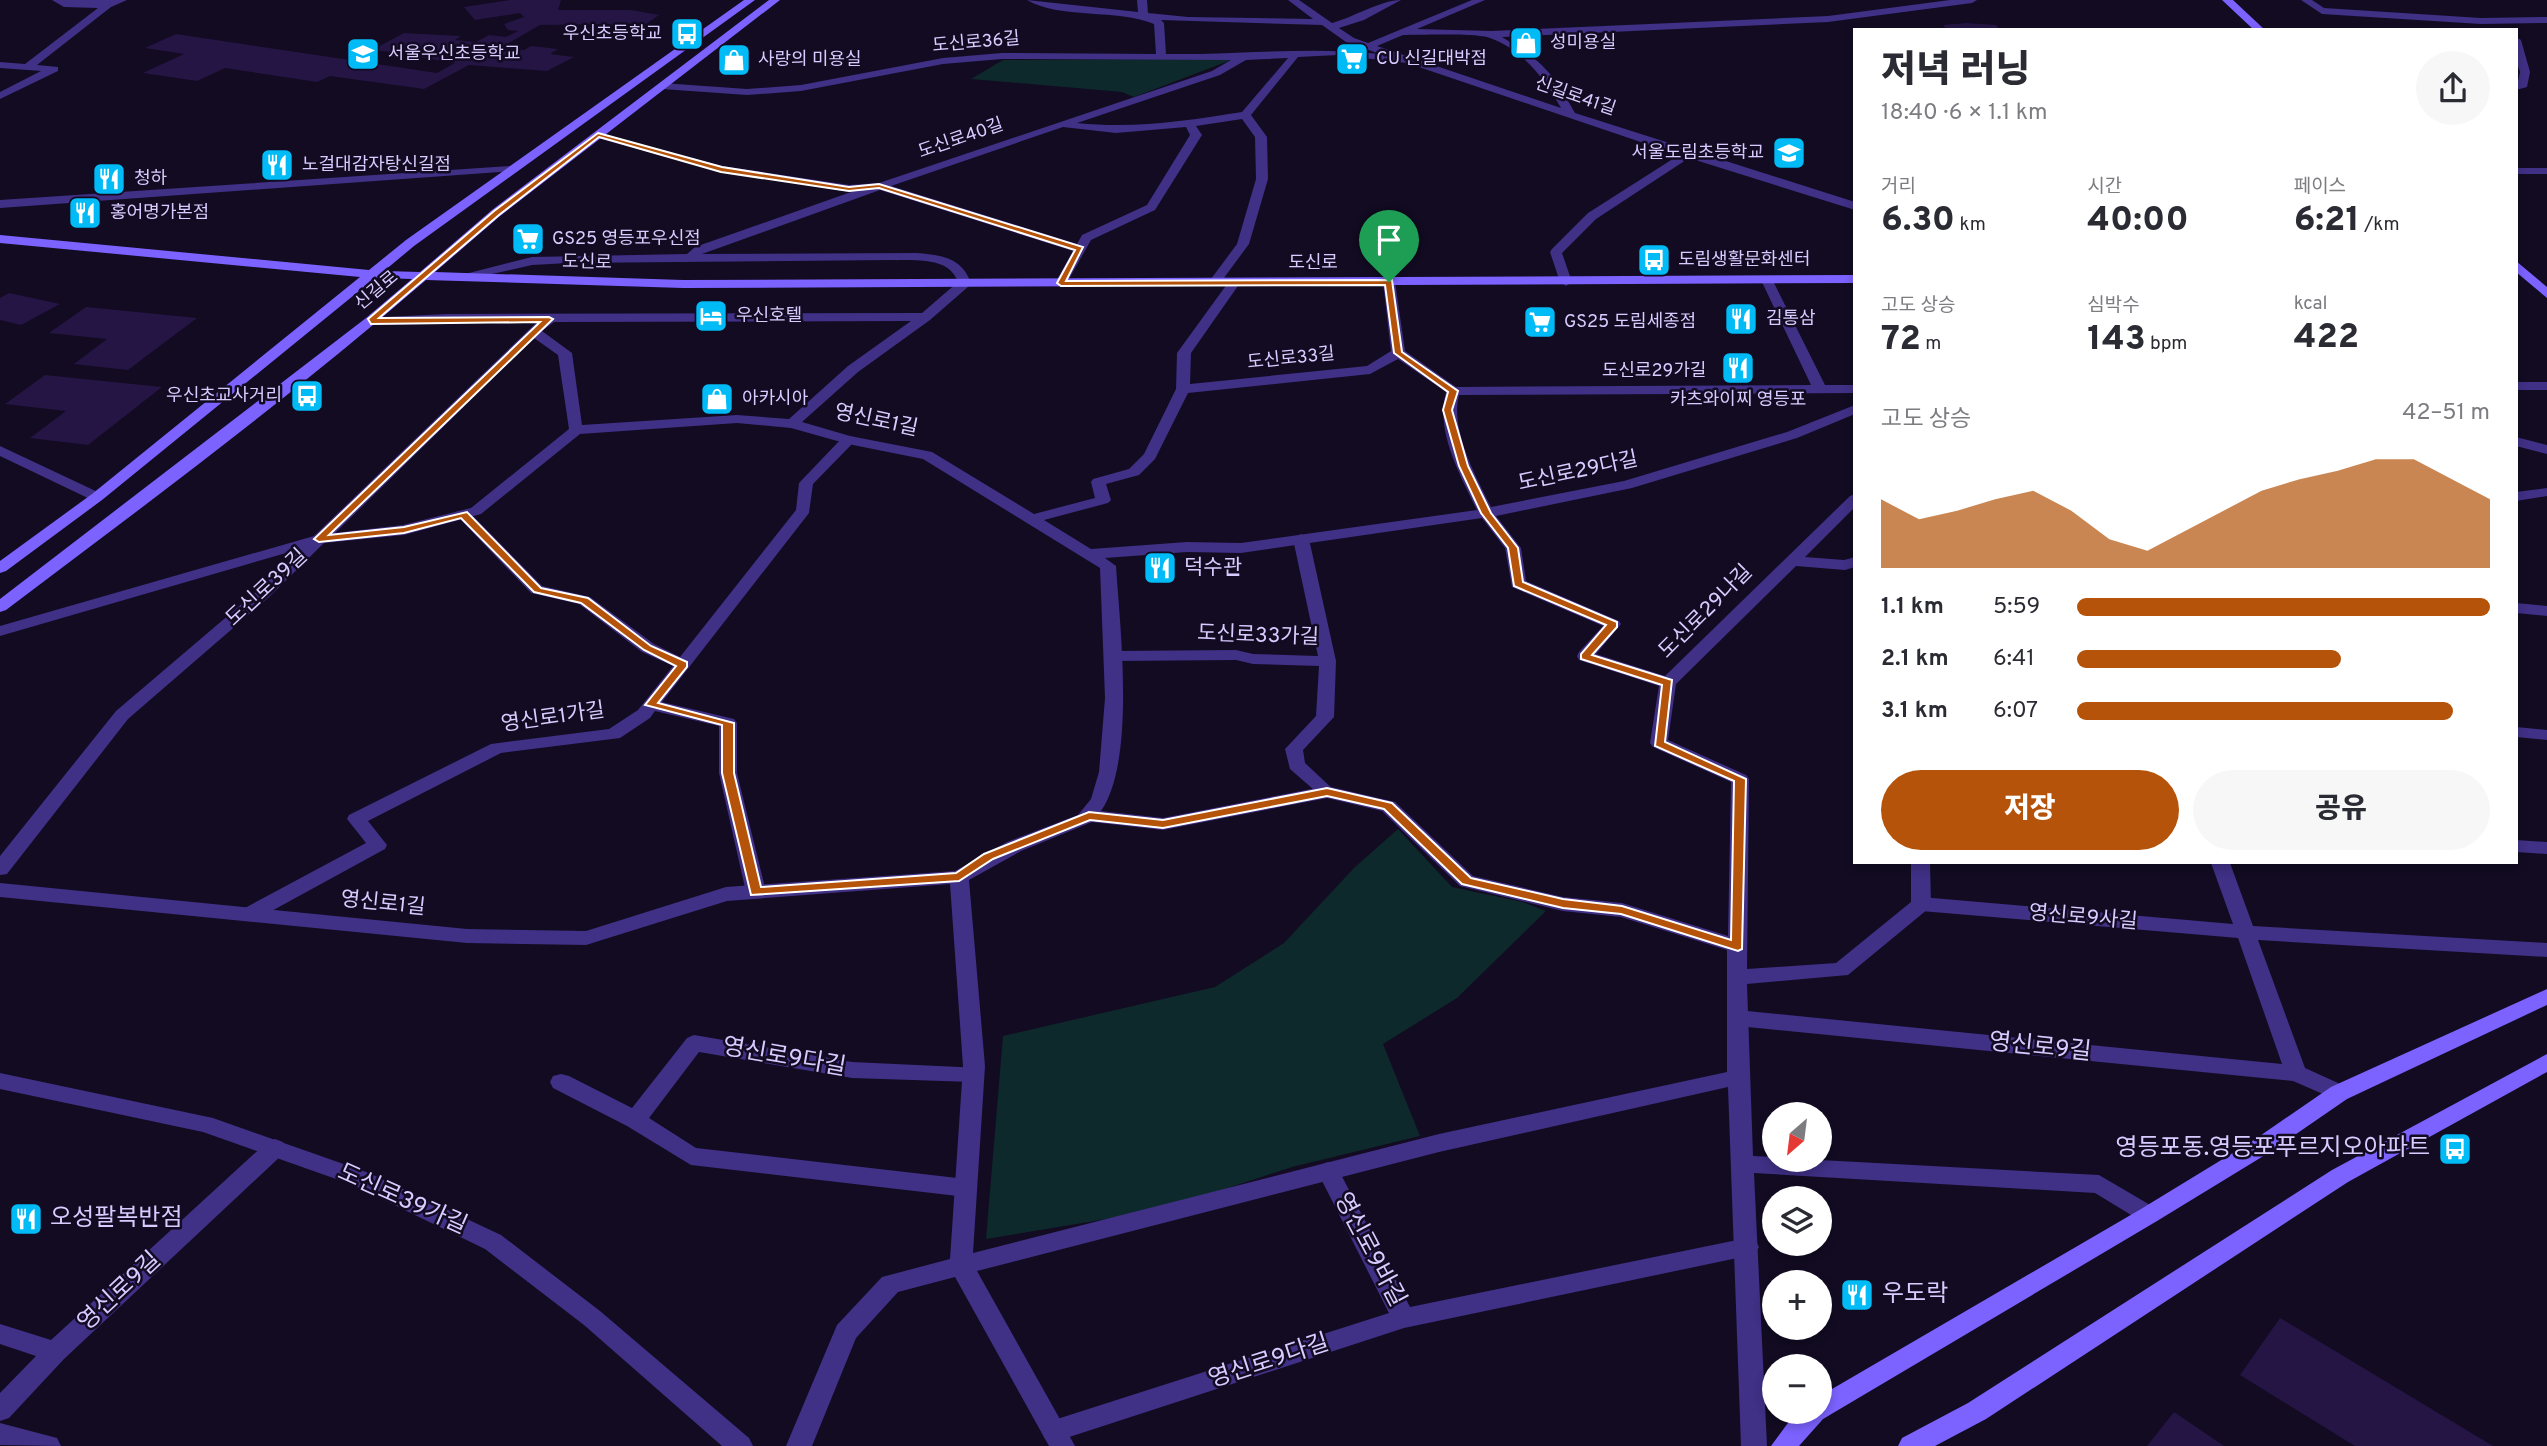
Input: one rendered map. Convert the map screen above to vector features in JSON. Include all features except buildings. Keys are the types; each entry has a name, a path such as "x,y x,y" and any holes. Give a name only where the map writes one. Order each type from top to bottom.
{"main road":[{"name":"신길로","path":"0,568 97,497 370,274 511,169 750,0"},
{"name":"신길로","path":"0,607 371,321 496,213 775,0"},
{"path":"2227,0 2258,28"},
{"name":"도신로","path":"0,239 370,274 683,284 1853,279"},
{"path":"2519,270 2547,272"},
{"path":"2519,270 2547,294"},
{"path":"1832,1402 2149,1215 2262,1146 2339,1093 2547,996"},
{"path":"1911,1446 1977,1411 2340,1176 2547,1062"},
{"path":"1784,1446 1802,1424"}],"street":[{"path":"57,0 64,4 108,5"},
{"path":"27,67 108,5 122,0"},
{"path":"1032,0 1075,9 1188,20 1327,25 1361,18 1396,0"},
{"path":"1142,0 1143,16"},
{"name":"신길로41길","path":"1293,0 1350,40 1688,155 1853,205"},
{"path":"1368,46 1480,0"},
{"path":"1404,32 1491,34 1828,19 1972,0"},
{"path":"2306,0 2322,10 2337,12 2510,25 2547,20"},
{"path":"1143,16 1159,23 1161,57"},
{"path":"1491,34 1528,57 1549,76 1570,114"},
{"name":"도신로36길","path":"1294,54 1350,40"},
{"path":"2518,47 2525,72 2522,87 2518,87"},
{"name":"도신로36길","path":"662,86 760,91 801,89 943,61 1063,55 1246,57 1338,52 1410,60"},
{"path":"1060,124 1116,130 1150,129 1245,115 1291,62 1294,54"},
{"name":"도신로40길","path":"689,258 699,250 879,186 1216,73 1246,57"},
{"path":"0,65 54,69 0,96"},
{"path":"1214,283 1243,244 1262,179 1261,137 1245,115"},
{"path":"1061,283 1086,238 1151,207 1196,135 1189,123"},
{"path":"598,135 721,169 849,189 879,186 1080,249"},
{"path":"1566,282 1556,253 1592,216 1688,155"},
{"path":"0,204 511,169"},
{"path":"2518,172 2547,172"},
{"path":"465,278 532,261 906,257 941,261 955,266 965,284 925,317 853,369 792,424"},
{"path":"1767,280 1820,389"},
{"path":"1032,519 1103,500 1098,482 1134,472 1150,456 1183,389 1184,353 1234,282"},
{"path":"1389,282 1398,353 1453,391 1448,410 1463,466 1486,513 1513,548 1518,584 1613,624 1585,656 1668,683"},
{"path":"371,321 925,317"},
{"name":"도신로39길","path":"0,869 122,715 263,594 533,331 549,319"},
{"path":"0,631 319,539 404,530 476,511 576,430 565,353 533,331"},
{"name":"도신로33길","path":"1183,389 1370,370 1398,353"},
{"path":"2518,386 2547,386"},
{"name":"도신로29가길","path":"1453,391 1853,389"},
{"name":"도신로29다길","path":"1089,554 1187,547 1241,548 1486,513 1627,485 1792,435 1853,410"},
{"name":"영신로1길","path":"576,430 737,419 792,424 848,440 927,455 1108,565 1113,656 1111,749 1101,798 1089,816"},
{"name":"영신로1가길","path":"250,914 378,845 356,819 497,748 614,734 644,714 804,510 806,483 848,440"},
{"path":"2518,442 2547,450"},
{"path":"0,450 97,497"},
{"path":"2518,497 2547,492"},
{"name":"도신로29나길","path":"1738,946 1740,779 1659,743 1668,683 1853,501"},
{"path":"463,514 537,590 584,600 648,648 683,664"},
{"path":"1301,540 1328,661"},
{"path":"1789,561 1844,565 1853,563"},
{"path":"2518,608 2547,611"},
{"name":"도신로33가길","path":"1113,656 1236,655 1253,659 1328,661 1325,717 1294,748 1296,765 1327,792"},
{"path":"651,705 728,723 728,773 756,892"},
{"path":"2518,732 2547,735"},
{"path":"961,1265 973,1074 959,877 988,856 1089,816 1163,824 1327,792 1388,806 1467,881 1563,904 1622,910 1738,946 1737,1018 1754,1446"},
{"path":"2518,846 2547,848"},
{"path":"1737,977 1840,970 1921,904 1920,864"},
{"path":"2221,864 2295,1073"},
{"name":"영신로1길","path":"0,890 467,936 586,938 726,894 959,877"},
{"name":"영신로9사길","path":"1921,904 2245,932 2547,950"},
{"name":"영신로9길","path":"1737,1018 2295,1073 2339,1093"},
{"name":"영신로9다길","path":"635,1120 694,1042 852,1070 973,1074"},
{"name":"영신로9바길","path":"1739,1077 1439,1143 1328,1171 1404,1318 1746,1247"},
{"name":"도신로39가길","path":"0,1080 205,1124 361,1179 493,1242 592,1318 740,1446"},
{"path":"561,1082 635,1120 691,1156 966,1188"},
{"name":"영신로9길","path":"0,1410 55,1352 275,1148"},
{"path":"1743,1164 2099,1184 2149,1215"},
{"path":"799,1446 846,1332 890,1284 1328,1171"},
{"name":"영신로9다길","path":"961,1265 1058,1439 1404,1318"},
{"path":"0,1334 55,1352"},
{"path":"0,1434 48,1446"}],"green space":[{"path":"1234,59 1134,97 1122,92 971,79 1003,60"},
{"path":"1398,829 1452,887 1523,902 1546,911 1457,998 1383,1044 1420,1136 1292,1167 1161,1210 986,1239 1003,1036 1215,987 1284,943 1354,868"}],"place":[{"name":"우신초등학교","path":"687,34"},
{"name":"성미용실","path":"1526,43"},
{"name":"서울우신초등학교","path":"363,54"},
{"name":"CU 신길대박점","path":"1352,59"},
{"name":"사랑의 미용실","path":"734,60"},
{"name":"서울도림초등학교","path":"1789,153"},
{"name":"노걸대감자탕신길점","path":"277,165"},
{"name":"청하","path":"109,179"},
{"name":"홍어명가본점","path":"85,213"},
{"name":"GS25 영등포우신점","path":"528,239"},
{"name":"도림생활문화센터","path":"1654,260"},
{"name":"우신호텔","path":"711,316"},
{"name":"김통삼","path":"1741,319"},
{"name":"GS25 도림세종점","path":"1540,322"},
{"name":"카츠와이찌 영등포","path":"1738,368"},
{"name":"우신초교사거리","path":"307,396"},
{"name":"아카시아","path":"717,399"},
{"name":"덕수관","path":"1160,568"},
{"name":"영등포동.영등포푸르지오아파트","path":"2455,1149"},
{"name":"오성팔복반점","path":"26,1219"},
{"name":"우도락","path":"1857,1295"}],"route":[{"path":"598,135 721,169 849,189 879,186 1080,249 1061,283 1389,282 1398,353 1453,391 1448,410 1463,466 1486,513 1513,548 1518,584 1613,624 1585,656 1668,683 1659,743 1740,779 1738,946 1622,910 1563,904 1467,881 1388,806 1327,792 1163,824 1089,816 988,856 959,877 756,892 728,773 728,723 651,705 683,664 648,648 584,600 537,590 463,514 404,530 319,539 533,331 549,319 446,318 371,321 496,213 598,135"}]}
